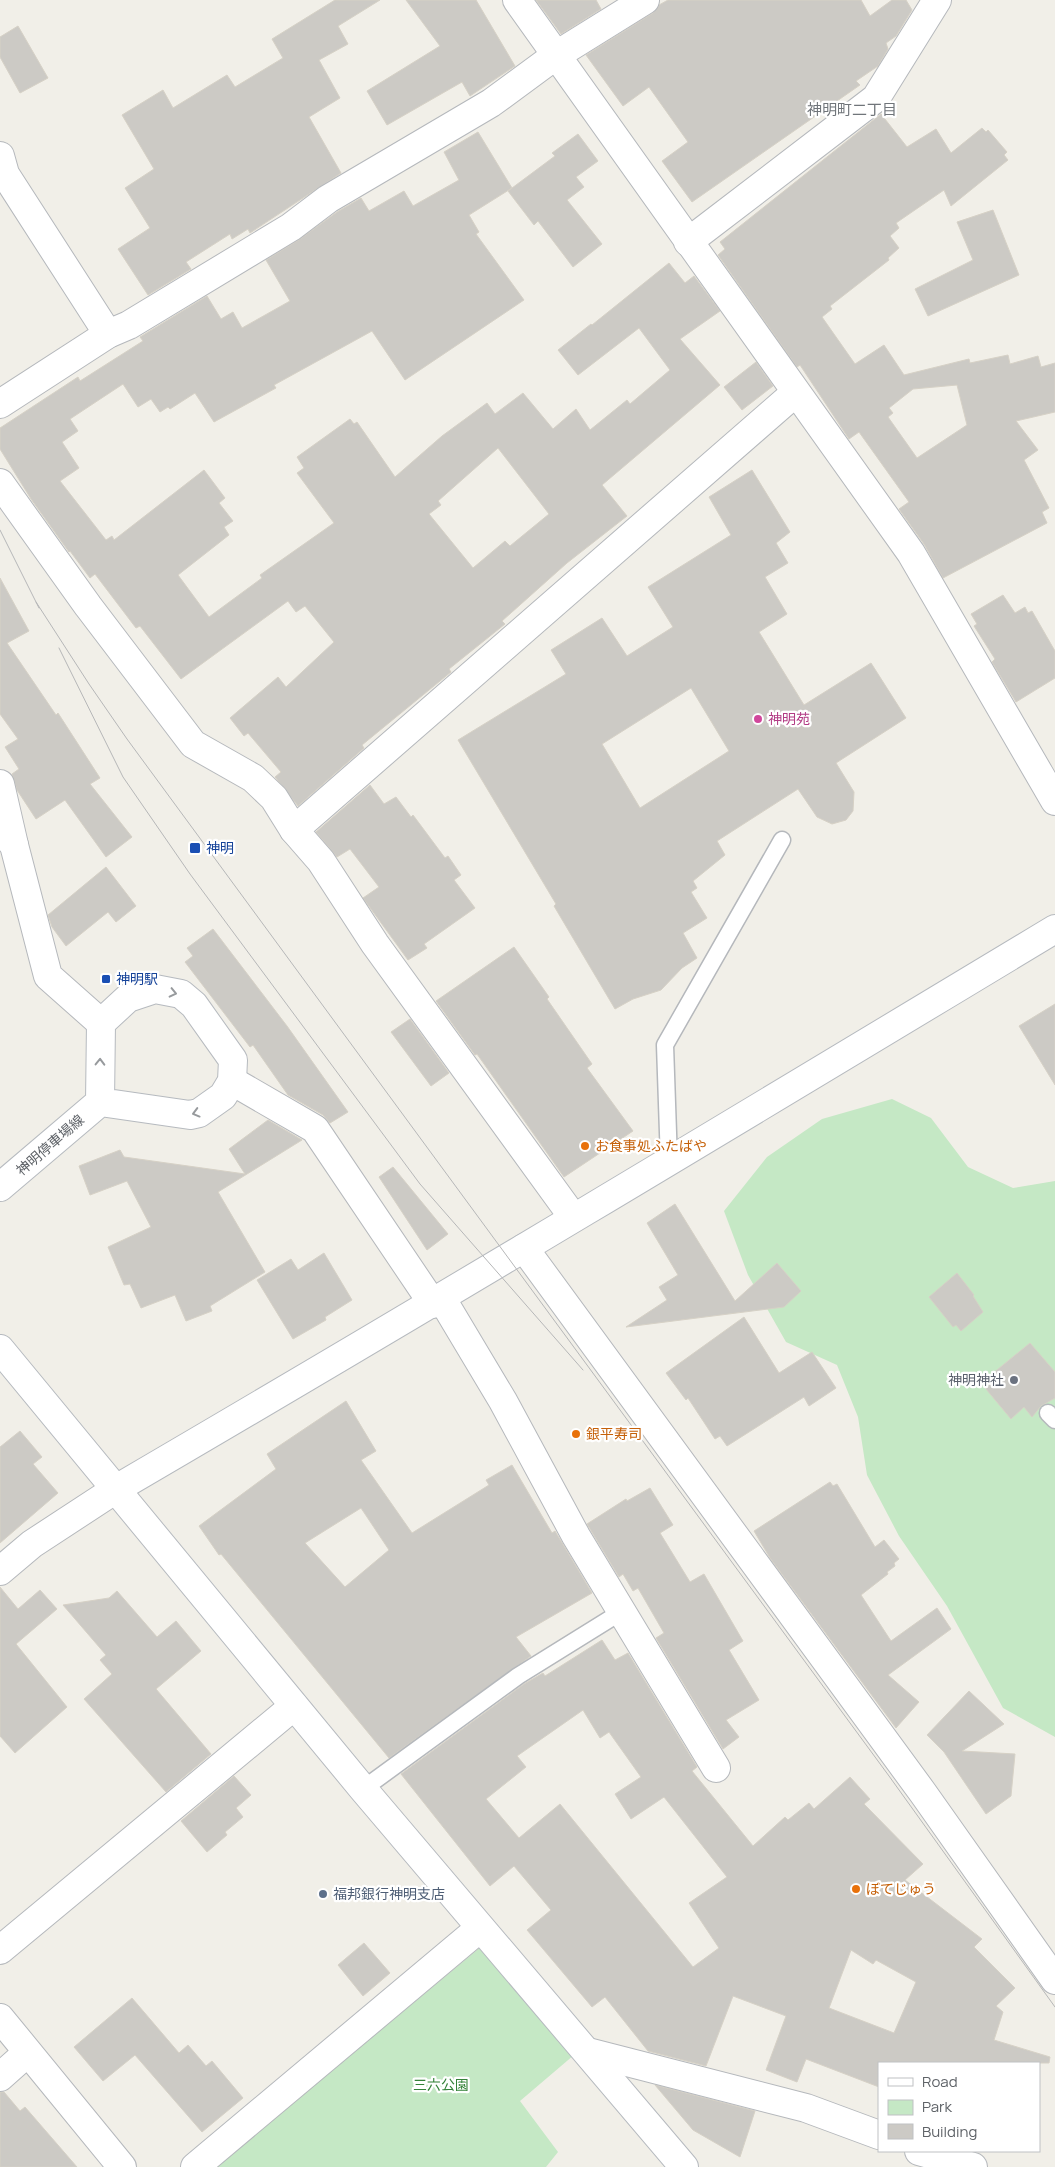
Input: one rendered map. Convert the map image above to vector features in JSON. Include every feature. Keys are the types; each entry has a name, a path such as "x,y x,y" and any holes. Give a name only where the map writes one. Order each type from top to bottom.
{"street":[{"path":"517,0 910,553 1055,801"},
{"path":"0,404 108,334 129,325 291,227 328,199 491,103 555,56 645,0"},
{"path":"688,242 876,98 937,0"},
{"path":"0,156 5,174 108,334"},
{"path":"294,830 795,393"},
{"path":"0,484 88,606 193,744 253,778 274,798 294,830 321,861 375,944 573,1217"},
{"path":"0,784 7,837 48,976 101,1023"},
{"path":"0,1571 32,1544 116,1489 437,1301 573,1217 669,1162 1055,928"},
{"path":"155,988 181,994 194,1005 232,1060 232,1081 223,1096 211,1106 199,1113 190,1115 100,1102 101,1023 128,998 155,988"},
{"path":"232,1081 315,1129 437,1301 503,1401 621,1612 716,1768"},
{"name":"神明停車場線","path":"0,1187 100,1102"},
{"path":"524,1248 923,1793 1055,1980"},
{"path":"0,1349 294,1706 684,2167"},
{"path":"0,1950 294,1706"},
{"path":"195,2167 480,1928"},
{"path":"0,2018 122,2167"},
{"path":"588,2052 806,2108 878,2136"},
{"path":"0,2077 28,2053"},
{"path":"922,2152 973,2167"}],"lane":[{"path":"669,1162 665,1045 782,840"},
{"path":"364,1789 518,1676 621,1612"}],"green space":[{"path":"892,1099 931,1118 968,1167 1013,1188 1055,1181 1055,1737 1003,1708 947,1606 899,1536 867,1475 858,1417 837,1365 786,1342 748,1275 724,1211 767,1157 822,1119"},
{"name":"三六公園","path":"483,1945 574,2055 520,2101 558,2152 546,2167 216,2167"}],"building":[{"path":"335,0 380,0 338,26 348,44 319,60 340,98 309,117 341,173 250,233 248,229 232,239 230,234 186,262 191,269 148,295 118,249 150,228 125,188 154,169 122,115 163,90 173,108 227,75 235,87 283,58 272,39"},
{"path":"406,0 476,0 515,66 470,96 462,82 387,125 367,91 440,46"},
{"path":"536,0 596,0 601,9 561,34"},
{"path":"668,0 861,0 870,16 892,0 906,0 912,10 896,36 886,43 888,49 878,66 856,81 860,85 692,202 662,161 688,142 649,87 623,106 586,55 653,13 659,5"},
{"path":"18,26 48,78 20,93 0,57 0,37"},
{"path":"881,114 907,147 936,129 951,153 982,128 986,132 988,130 1007,152 1004,155 1008,160 951,206 944,190 896,223 899,228 890,236 899,248 888,258 889,260 830,306 832,309 822,317 855,364 884,345 904,375 969,359 970,363 1008,355 1010,364 1038,356 1041,367 1055,363 1055,412 1016,421 1038,450 1024,460 1049,508 1042,512 1047,523 943,578 924,544 899,509 909,502 859,432 849,439 800,365 797,367 718,255 725,249 720,242","holes":["957,385 967,425 917,458 888,417 893,413 889,408 913,389"]},
{"path":"478,132 512,188 469,215 479,232 476,234 524,300 405,380 372,331 274,385 276,388 214,422 195,393 170,409 168,407 160,412 151,399 138,407 123,384 70,419 78,431 62,442 79,468 60,481 106,540 112,536 114,540 204,470 225,498 219,503 233,521 224,527 229,535 178,575 209,617 262,578 260,575 334,523 297,473 304,468 297,457 350,419 354,424 357,422 395,477 442,436 487,403 495,414 523,393 553,429 576,409 590,430 627,400 630,404 670,370 639,328 578,375 558,350 669,263 685,283 694,276 720,311 680,339 720,385 602,485 627,516 567,563 502,621 505,624 449,669 451,672 362,745 364,748 298,806 275,777 281,772 248,733 244,736 230,718 278,677 286,687 334,642 305,606 296,612 288,601 181,679 140,626 136,628 95,574 90,578 69,552 31,499 0,449 0,428 78,377 80,381 143,341 140,337 207,296 221,319 233,312 242,328 290,301 266,260 361,198 369,211 404,191 413,206 459,180 444,152","holes":["498,448 549,514 510,546 505,541 473,568 429,514 441,505 438,501"]},
{"path":"578,134 598,161 576,177 584,187 567,200 602,244 573,267 538,221 534,225 508,191 555,156 552,153"},
{"path":"993,210 1019,275 928,316 915,289 973,260 957,222"},
{"path":"756,362 773,386 742,410 724,387"},
{"path":"752,470 790,532 776,543 788,563 765,577 787,614 759,632 804,705 871,663 906,718 836,763 854,792 853,811 846,820 832,824 817,817 798,789 717,841 725,855 693,881 697,888 691,892 707,918 683,933 697,958 682,968 661,990 633,999 615,1009 554,906 556,904 458,740 566,674 551,650 602,618 627,656 673,627 648,587 731,535 709,497","holes":["691,688 729,751 640,808 602,744"]},
{"path":"0,578 29,631 7,643 56,715 58,713 100,778 90,784 132,837 106,857 65,800 36,819 17,790 12,774 19,769 5,747 18,739 0,714"},
{"path":"1003,595 1015,613 1025,607 1028,613 1032,611 1055,651 1055,678 1016,702 992,662 995,659 974,626 977,624 971,614"},
{"path":"370,785 384,804 396,797 411,817 413,815 445,858 448,856 461,875 454,880 475,908 424,944 427,948 408,960 363,898 379,887 350,849 337,857 316,832"},
{"path":"106,867 136,906 116,922 108,912 66,946 52,927 48,915"},
{"path":"213,929 287,1026 348,1112 330,1123 323,1115 288,1095 253,1045 250,1047 185,962 193,956 187,948"},
{"path":"514,947 592,1064 587,1068 633,1131 564,1177 477,1054 475,1055 436,1001"},
{"path":"1055,1004 1055,1085 1019,1026"},
{"path":"410,1019 449,1073 431,1086 391,1032"},
{"path":"268,1120 302,1140 218,1192 265,1272 210,1306 212,1311 186,1321 175,1295 141,1308 130,1284 124,1285 108,1247 151,1227 127,1181 90,1195 79,1166 120,1150 124,1157 245,1174 229,1149"},
{"path":"393,1167 448,1234 427,1250 379,1177"},
{"path":"675,1204 735,1301 777,1263 801,1291 784,1307 626,1327 667,1300 659,1287 678,1275 647,1223"},
{"path":"324,1253 352,1300 325,1317 326,1320 293,1339 257,1280 291,1259 298,1270"},
{"path":"957,1273 974,1295 983,1312 961,1331 956,1325 953,1327 929,1297"},
{"path":"744,1317 779,1373 812,1352 836,1388 809,1406 804,1397 727,1446 720,1436 715,1439 688,1398 686,1400 666,1373"},
{"path":"1030,1343 1055,1372 1055,1398 1041,1406 1032,1417 1024,1407 1011,1419 981,1383"},
{"path":"346,1401 376,1451 361,1460 412,1533 489,1485 486,1480 512,1465 552,1533 555,1531 592,1593 516,1637 531,1656 389,1758 221,1554 219,1555 199,1526 276,1469 267,1454","holes":["361,1508 389,1550 345,1587 305,1543"]},
{"path":"20,1431 42,1457 33,1464 58,1493 0,1543 0,1447"},
{"path":"830,1482 833,1486 837,1484 875,1547 884,1540 899,1559 894,1563 895,1566 887,1572 888,1574 861,1595 891,1641 937,1608 951,1629 888,1675 919,1702 896,1728 770,1558 754,1531"},
{"path":"650,1488 673,1525 660,1533 690,1582 704,1574 743,1641 729,1650 759,1700 726,1720 739,1737 723,1749 656,1638 664,1633 638,1588 633,1591 623,1574 619,1577 587,1524 626,1499 627,1501"},
{"path":"0,1587 18,1609 40,1590 57,1609 16,1644 67,1707 15,1753 0,1736"},
{"path":"117,1591 157,1637 176,1621 201,1651 156,1689 211,1754 166,1792 84,1699 112,1674 100,1660 106,1655 63,1605 109,1598"},
{"path":"602,1640 615,1660 628,1653 697,1767 692,1771 753,1846 785,1817 788,1820 809,1803 814,1809 850,1777 870,1799 864,1804 923,1864 905,1880 982,1939 974,1947 1015,1988 996,2006 1003,2012 994,2040 1050,2057 1049,2063 878,2062 878,2087 806,2059 797,2082 766,2070 786,2016 733,1996 706,2066 648,2051 605,1997 592,2007 527,1930 551,1910 514,1866 490,1886 401,1774 524,1684 543,1673 545,1676","holes":["583,1710 600,1738 609,1732 641,1777 615,1794 631,1819 664,1797 727,1877 689,1903 719,1948 693,1967 560,1804 519,1838 486,1799 526,1767 517,1756","851,1950 873,1964 876,1960 916,1982 894,2033 829,2008"]},
{"path":"969,1691 1004,1724 962,1751 1015,1754 1011,1796 986,1814 944,1752 927,1735"},
{"path":"234,1776 251,1795 236,1808 243,1817 225,1832 227,1835 207,1852 181,1821"},
{"path":"364,1943 390,1973 363,1996 338,1965"},
{"path":"132,1998 179,2053 188,2045 206,2066 212,2061 243,2098 202,2132 135,2055 103,2081 74,2047"},
{"path":"655,2085 755,2111 740,2157 693,2130"},
{"path":"0,2092 4,2092 20,2111 25,2107 77,2167 0,2167"}],"tram line":[{"path":"0,530 39,608"},
{"path":"36,602 127,739 889,1776 1055,2007"},
{"path":"59,648 123,777 190,874 420,1184 583,1370"}],"place":[{"name":"神明苑","path":"758,719"},
{"name":"神明","path":"195,848"},
{"name":"神明駅","path":"106,979"},
{"name":"お食事処ふたばや","path":"585,1146"},
{"name":"神明神社","path":"1014,1380"},
{"name":"銀平寿司","path":"576,1434"},
{"name":"ぼてじゅう","path":"856,1889"},
{"name":"福邦銀行神明支店","path":"323,1894"}],"district":[{"name":"神明町二丁目","path":"852,110"}]}
